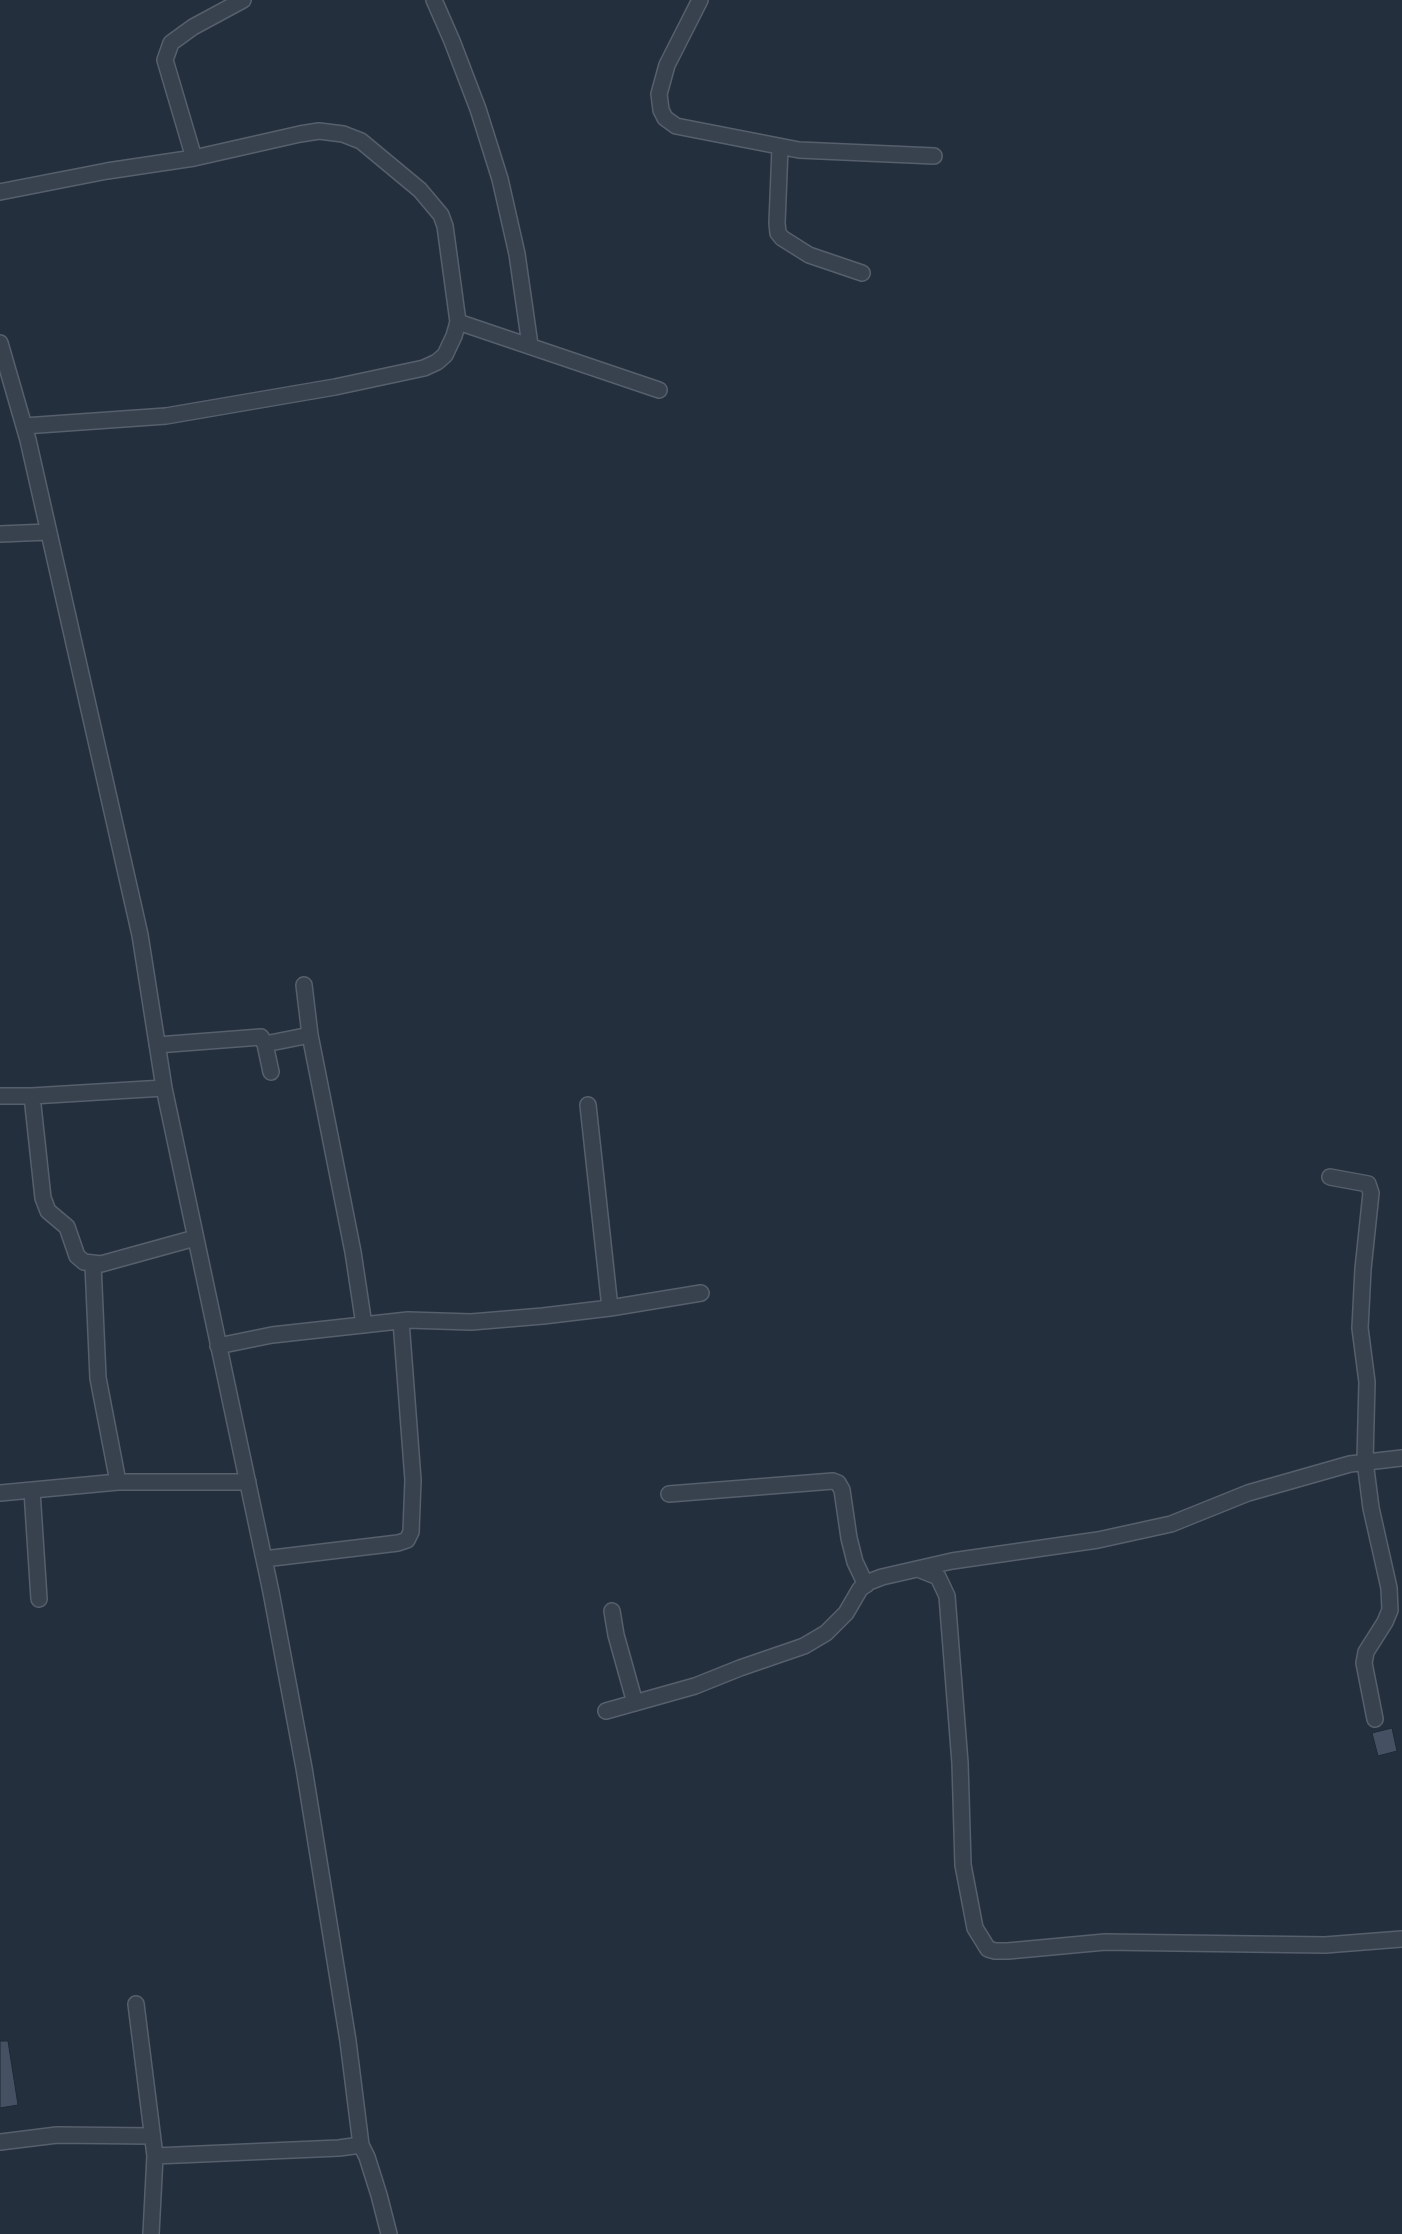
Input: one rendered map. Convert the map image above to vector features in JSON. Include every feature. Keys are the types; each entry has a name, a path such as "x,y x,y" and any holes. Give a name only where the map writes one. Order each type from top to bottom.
{"street":[{"path":"194,158 165,60 171,43 193,27 243,0"},
{"path":"434,0 452,40 478,109 500,179 517,254 530,346"},
{"path":"700,0 667,65 659,94 661,110 665,118 676,126 780,148 934,156"},
{"path":"0,192 107,171 194,158 318,131 343,134 362,141 420,190 441,215 445,226 458,322 445,355 437,362 424,368 335,387 166,416 24,426"},
{"path":"780,148 778,233 795,248 809,255 862,273"},
{"path":"458,322 659,390"},
{"path":"0,343 24,426 140,935 164,1088 264,1559 304,1768 348,2040 361,2145 379,2195 389,2234"},
{"path":"0,534 48,532"},
{"path":"304,985 310,1036 353,1252 364,1325"},
{"path":"264,1044 310,1036"},
{"path":"157,1045 261,1037 270,1072"},
{"path":"0,1096 32,1096 164,1088"},
{"path":"32,1096 43,1198 48,1211 67,1227 77,1256 84,1262 93,1264 104,1263 196,1238"},
{"path":"588,1105 610,1308"},
{"path":"1330,1177 1368,1184 1370,1189 1360,1328 1367,1382 1365,1461 1371,1508 1389,1588 1390,1610 1385,1622 1366,1652 1364,1663 1375,1718"},
{"path":"93,1264 98,1378 118,1482"},
{"path":"218,1346 272,1335 401,1321 471,1322 610,1308 701,1293"},
{"path":"264,1559 398,1543 407,1540 411,1532 413,1480 401,1321"},
{"path":"606,1711 695,1686 804,1646 826,1633 846,1613 860,1589 882,1577 952,1561 1098,1540 1171,1524 1248,1493 1365,1461 1402,1458"},
{"path":"669,1494 828,1480 838,1483 842,1490 849,1538 855,1562 866,1585"},
{"path":"0,1493 118,1482 248,1482"},
{"path":"32,1491 39,1599"},
{"path":"918,1569 938,1577 947,1596 960,1763 963,1865 975,1928 988,1949 1008,1951 1114,1942 1325,1945 1402,1939"},
{"path":"612,1612 616,1635 635,1703"},
{"path":"136,2004 155,2156 151,2234"},
{"path":"0,2142 57,2135 152,2136"},
{"path":"155,2156 339,2148 361,2145"}],"building":[{"path":"1392,1728 1397,1751 1378,1756 1372,1733"},
{"path":"0,2041 8,2041 18,2105 0,2108"}]}
